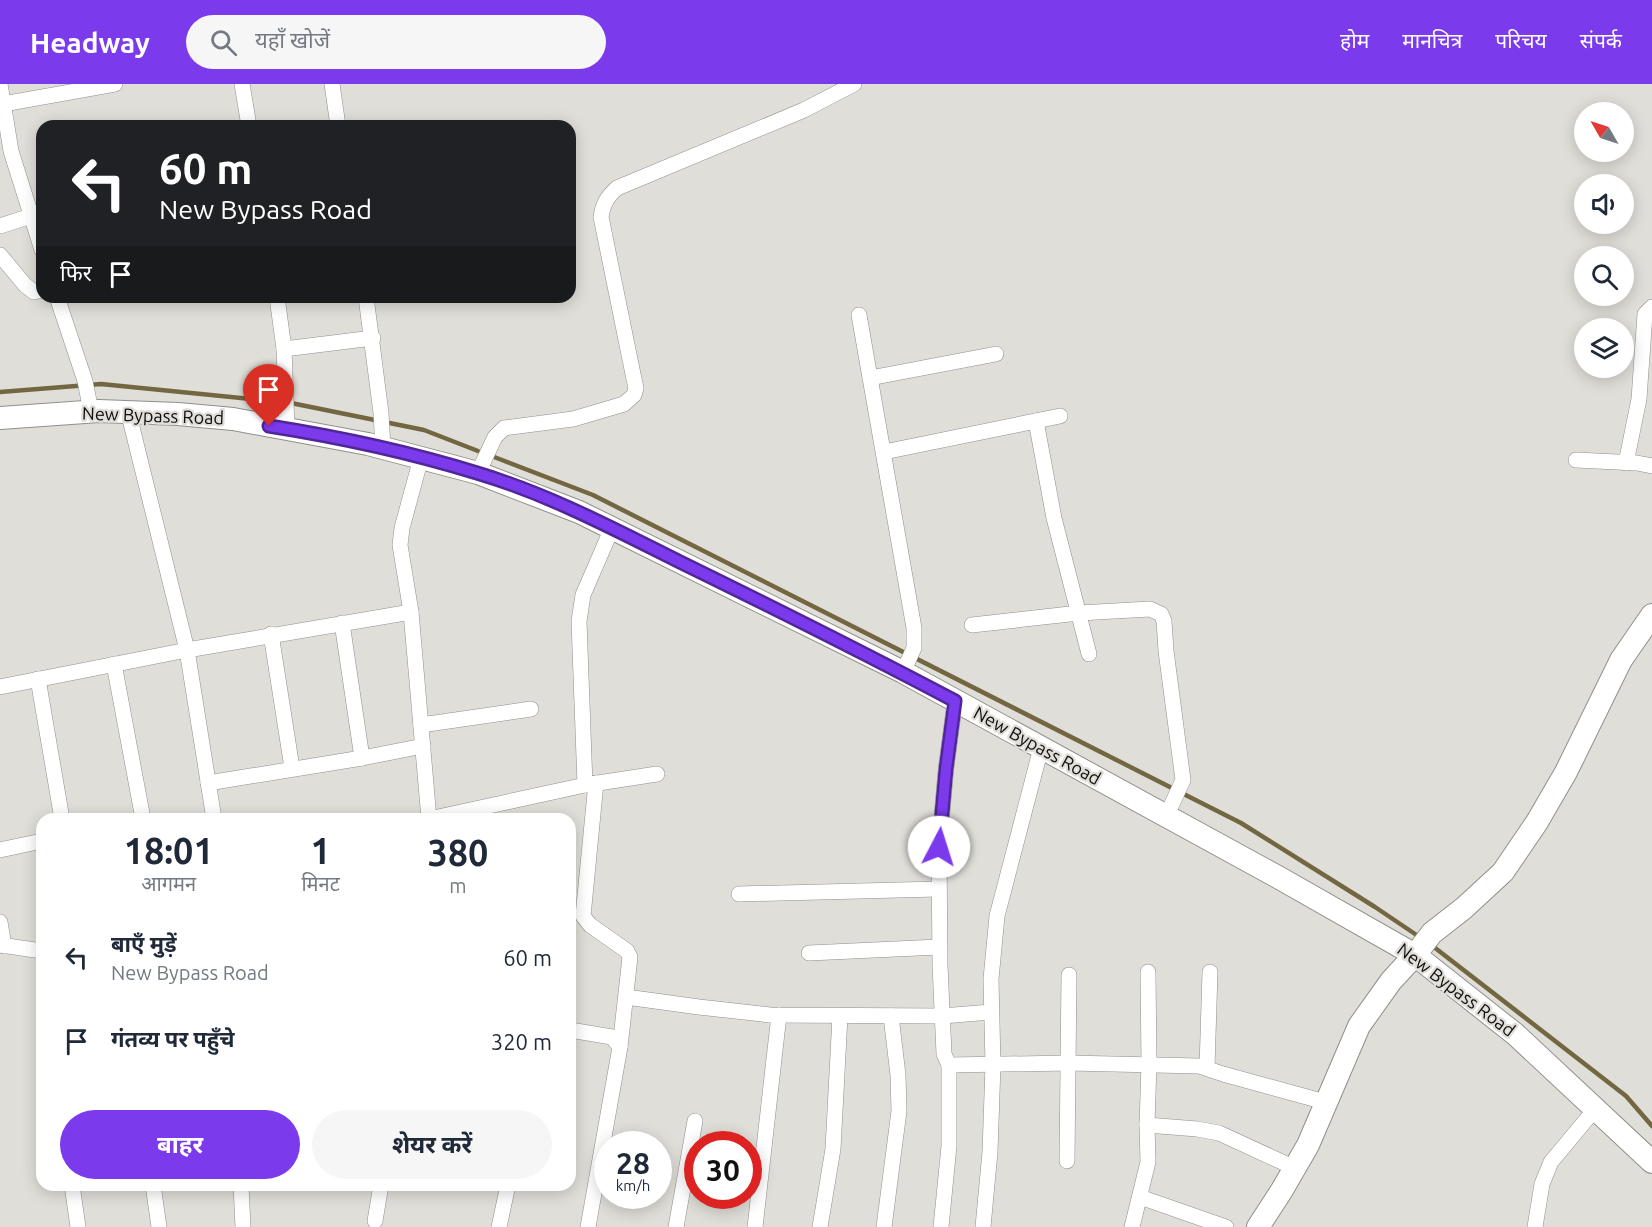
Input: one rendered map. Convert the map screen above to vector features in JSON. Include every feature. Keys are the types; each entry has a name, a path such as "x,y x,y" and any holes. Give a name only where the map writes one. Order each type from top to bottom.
{"main road":[{"name":"New Bypass Road","path":"0,418 90,405 128,411 287,423 328,435 382,429 421,458 478,473 543,497 908,661 955,701 1276,876 1422,946 1652,1162"},
{"path":"1258,1227 1295,1168 1359,1026 1391,981 1422,946 1503,872 1543,812 1566,772 1621,660 1652,615"}],"street":[{"path":"0,84 11,151 36,231"},
{"path":"3,104 115,84"},
{"path":"242,84 248,120"},
{"path":"332,84 337,120"},
{"path":"478,473 495,437 504,428 587,416 624,404 634,395 636,388 601,217 602,207 608,195 617,188 804,110 854,84"},
{"path":"0,226 31,216"},
{"path":"0,255 25,285 36,292"},
{"path":"59,303 85,381 90,405"},
{"path":"278,303 284,349 287,423"},
{"path":"367,303 373,338 382,429"},
{"path":"1626,462 1639,399 1645,314 1652,307"},
{"path":"859,315 914,628 908,661"},
{"path":"284,349 373,338"},
{"path":"870,378 996,354"},
{"path":"128,411 187,650 213,813"},
{"path":"884,452 1060,416"},
{"path":"1036,421 1054,518 1089,654"},
{"path":"421,458 402,528 400,545 411,612 429,813"},
{"path":"1576,460 1626,462 1652,466"},
{"path":"588,1227 620,1047 630,965 627,951 590,925 584,916 590,784 579,621 584,595 612,528"},
{"path":"972,625 1079,612 1150,609 1161,614 1164,621 1183,774 1180,789 1166,817"},
{"path":"0,687 271,634 411,612"},
{"path":"342,623 362,758"},
{"path":"271,634 292,768"},
{"path":"114,664 142,813"},
{"path":"38,679 61,813"},
{"path":"941,1227 949,1146 949,1065 944,1054 942,1016 939,847 955,701"},
{"path":"421,725 531,709"},
{"path":"208,783 423,746"},
{"path":"983,1227 989,1176 993,1065 991,961 997,916 1041,748"},
{"path":"457,813 590,784 657,774"},
{"path":"0,850 36,842"},
{"path":"739,894 938,889"},
{"path":"0,922 2,945 36,950"},
{"path":"809,953 939,947"},
{"path":"1132,1227 1148,1162 1148,972"},
{"path":"1207,1068 1210,972"},
{"path":"1067,1161 1070,1062 1069,975"},
{"path":"626,996 699,1007 779,1015 942,1016 992,1012"},
{"path":"755,1227 779,1015"},
{"path":"820,1227 833,1149 840,1016"},
{"path":"884,1227 899,1111 898,1075 891,1016"},
{"path":"576,1031 612,1037 620,1047"},
{"path":"949,1065 1070,1062 1199,1066 1325,1102"},
{"path":"1535,1227 1542,1184 1551,1162 1596,1108"},
{"path":"676,1227 695,1121"},
{"path":"1147,1125 1219,1133 1295,1168"},
{"path":"73,1191 78,1227"},
{"path":"154,1191 159,1227"},
{"path":"241,1191 243,1227"},
{"path":"375,1221 380,1191"},
{"path":"499,1227 507,1191"},
{"path":"1140,1197 1226,1227"}],"waterway":[{"path":"0,392 101,384 291,403 424,430 478,451"},
{"path":"489,455 593,495 1241,823 1421,938"},
{"path":"1430,944 1626,1096 1652,1126"}],"route":[{"path":"269,426 368,444 478,473 543,497 612,528 903,672 955,701 939,847"}]}
